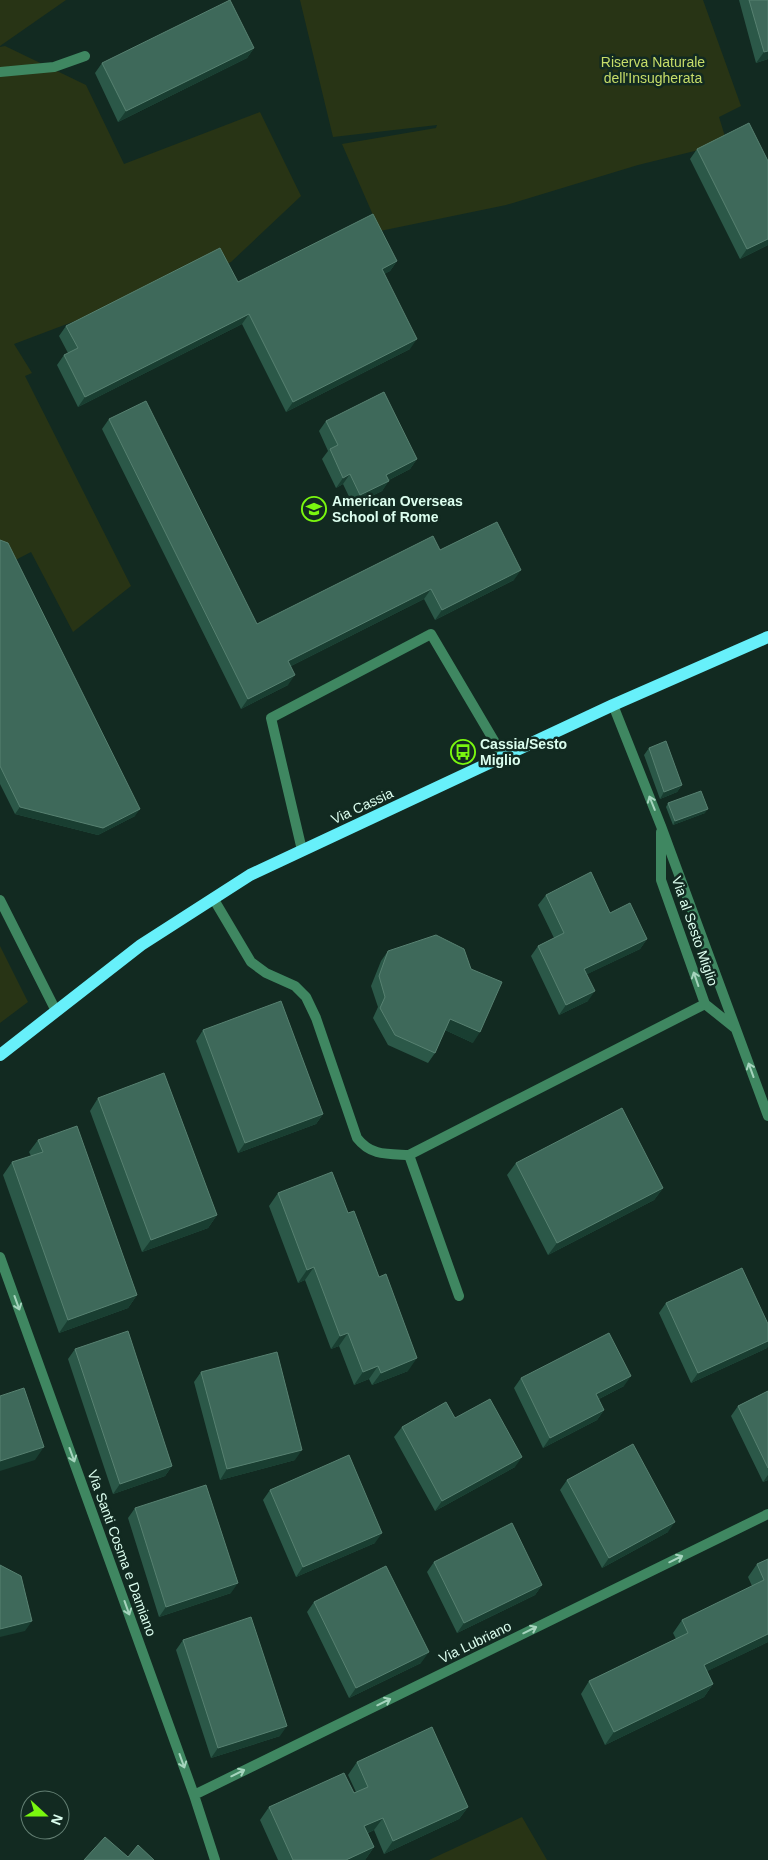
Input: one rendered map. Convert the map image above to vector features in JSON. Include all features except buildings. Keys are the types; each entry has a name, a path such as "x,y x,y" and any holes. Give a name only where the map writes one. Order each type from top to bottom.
{"main road":[{"name":"Via Cassia","path":"0,1055 141,945 250,875 613,705 768,636"}],"street":[{"path":"0,72 54,67 85,56"},
{"path":"302,850 271,718 431,634 504,756"},
{"name":"Via al Sesto Miglio","path":"613,705 661,826 768,1116"},
{"name":"Via al Sesto Miglio","path":"661,826 661,880 705,1004 736,1028"},
{"path":"213,898 250,962 266,973 295,986 306,998 316,1018 357,1138 365,1148 375,1152 409,1155 705,1004"},
{"path":"0,900 56,1011"},
{"path":"409,1155 459,1296"},
{"name":"Via Santi Cosma e Damiano","path":"0,1257 194,1795 215,1860"},
{"name":"Via Lubriano","path":"194,1795 768,1514"}],"green space":[{"path":"0,0 66,0 0,46"},
{"name":"Riserva Naturale dell'Insugherata","path":"300,0 703,0 741,106 719,117 727,143 638,165 506,205 380,231 342,144 436,128 437,125 333,137"},
{"path":"5,46 86,85 124,164 260,112 301,196 231,262 14,344 32,373 25,376 131,586 73,632 31,552 0,568 0,47"},
{"path":"0,946 28,1002 0,1023"},
{"path":"522,1817 547,1860 429,1860"}],"place":[{"name":"American Overseas School of Rome","path":"314,509"},
{"name":"Cassia/Sesto Miglio","path":"463,752"}]}
